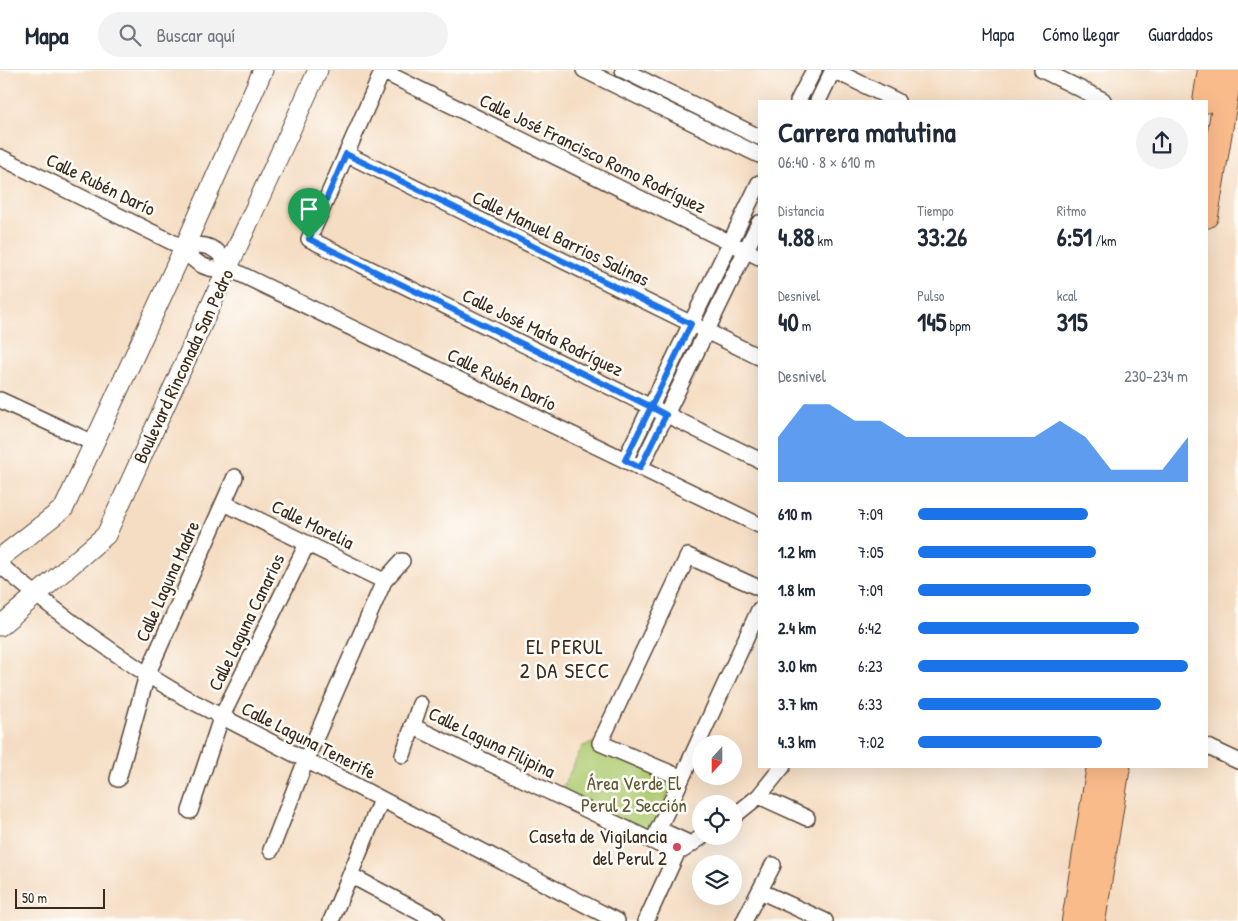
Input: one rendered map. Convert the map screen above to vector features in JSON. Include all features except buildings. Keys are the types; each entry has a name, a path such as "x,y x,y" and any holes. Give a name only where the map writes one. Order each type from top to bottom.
{"highway":[{"path":"1205,100 1210,70"},
{"path":"1208,204 1230,70"},
{"path":"1074,921 1099,768"},
{"path":"1093,921 1118,768"}],"street":[{"path":"0,558 64,508 184,248 263,70"},
{"name":"Boulevard Rinconada San Pedro","path":"0,626 106,535 318,70"},
{"path":"584,70 758,155"},
{"path":"622,70 758,137"},
{"path":"799,100 814,70"},
{"path":"818,100 833,70 895,100"},
{"path":"1042,70 1102,100"},
{"path":"346,154 382,71"},
{"name":"Calle José Francisco Romo Rodríguez","path":"382,71 752,253"},
{"name":"Calle José Mata Rodríguez","path":"346,154 309,239 758,460"},
{"name":"Calle Manuel Barrios Salinas","path":"346,154 758,357"},
{"name":"Calle Rubén Darío","path":"0,157 184,248 193,260 199,264 213,269 228,268 758,525"},
{"path":"625,460 758,185"},
{"path":"640,468 706,331 752,253 758,227"},
{"path":"0,400 93,443"},
{"name":"Calle Laguna Madre","path":"118,779 147,675 235,477"},
{"name":"Calle Morelia","path":"224,503 384,581"},
{"name":"Calle Laguna Canarios","path":"190,811 221,718 307,544"},
{"path":"682,778 600,743 688,556 758,588"},
{"path":"271,850 306,760 384,581 402,561"},
{"name":"Calle Laguna Tenerife","path":"0,565 90,637 147,675 221,718 617,921"},
{"path":"692,839 655,835 758,612"},
{"name":"Calle Laguna Filipina","path":"402,755 420,704"},
{"name":"Calle Laguna Filipina","path":"412,726 655,835 677,853"},
{"path":"1208,747 1238,761"},
{"path":"742,810 759,796 781,768"},
{"path":"759,796 807,818"},
{"path":"331,921 381,800"},
{"path":"646,921 677,853 692,843"},
{"path":"744,921 773,865"},
{"path":"350,875 436,921"},
{"path":"760,891 825,921"}],"green space":[{"name":"Área Verde El Perul 2 Sección","path":"593,743 675,778 650,837 560,793 583,746"}],"place":[{"name":"Caseta de Vigilancia del Perul 2","path":"677,847"}],"district":[{"name":"EL PERUL 2 DA SECC","path":"565,658"}],"route":[{"path":"309,239 346,154 691,324 651,407 666,415 640,468 625,460 651,407 309,239"}]}
